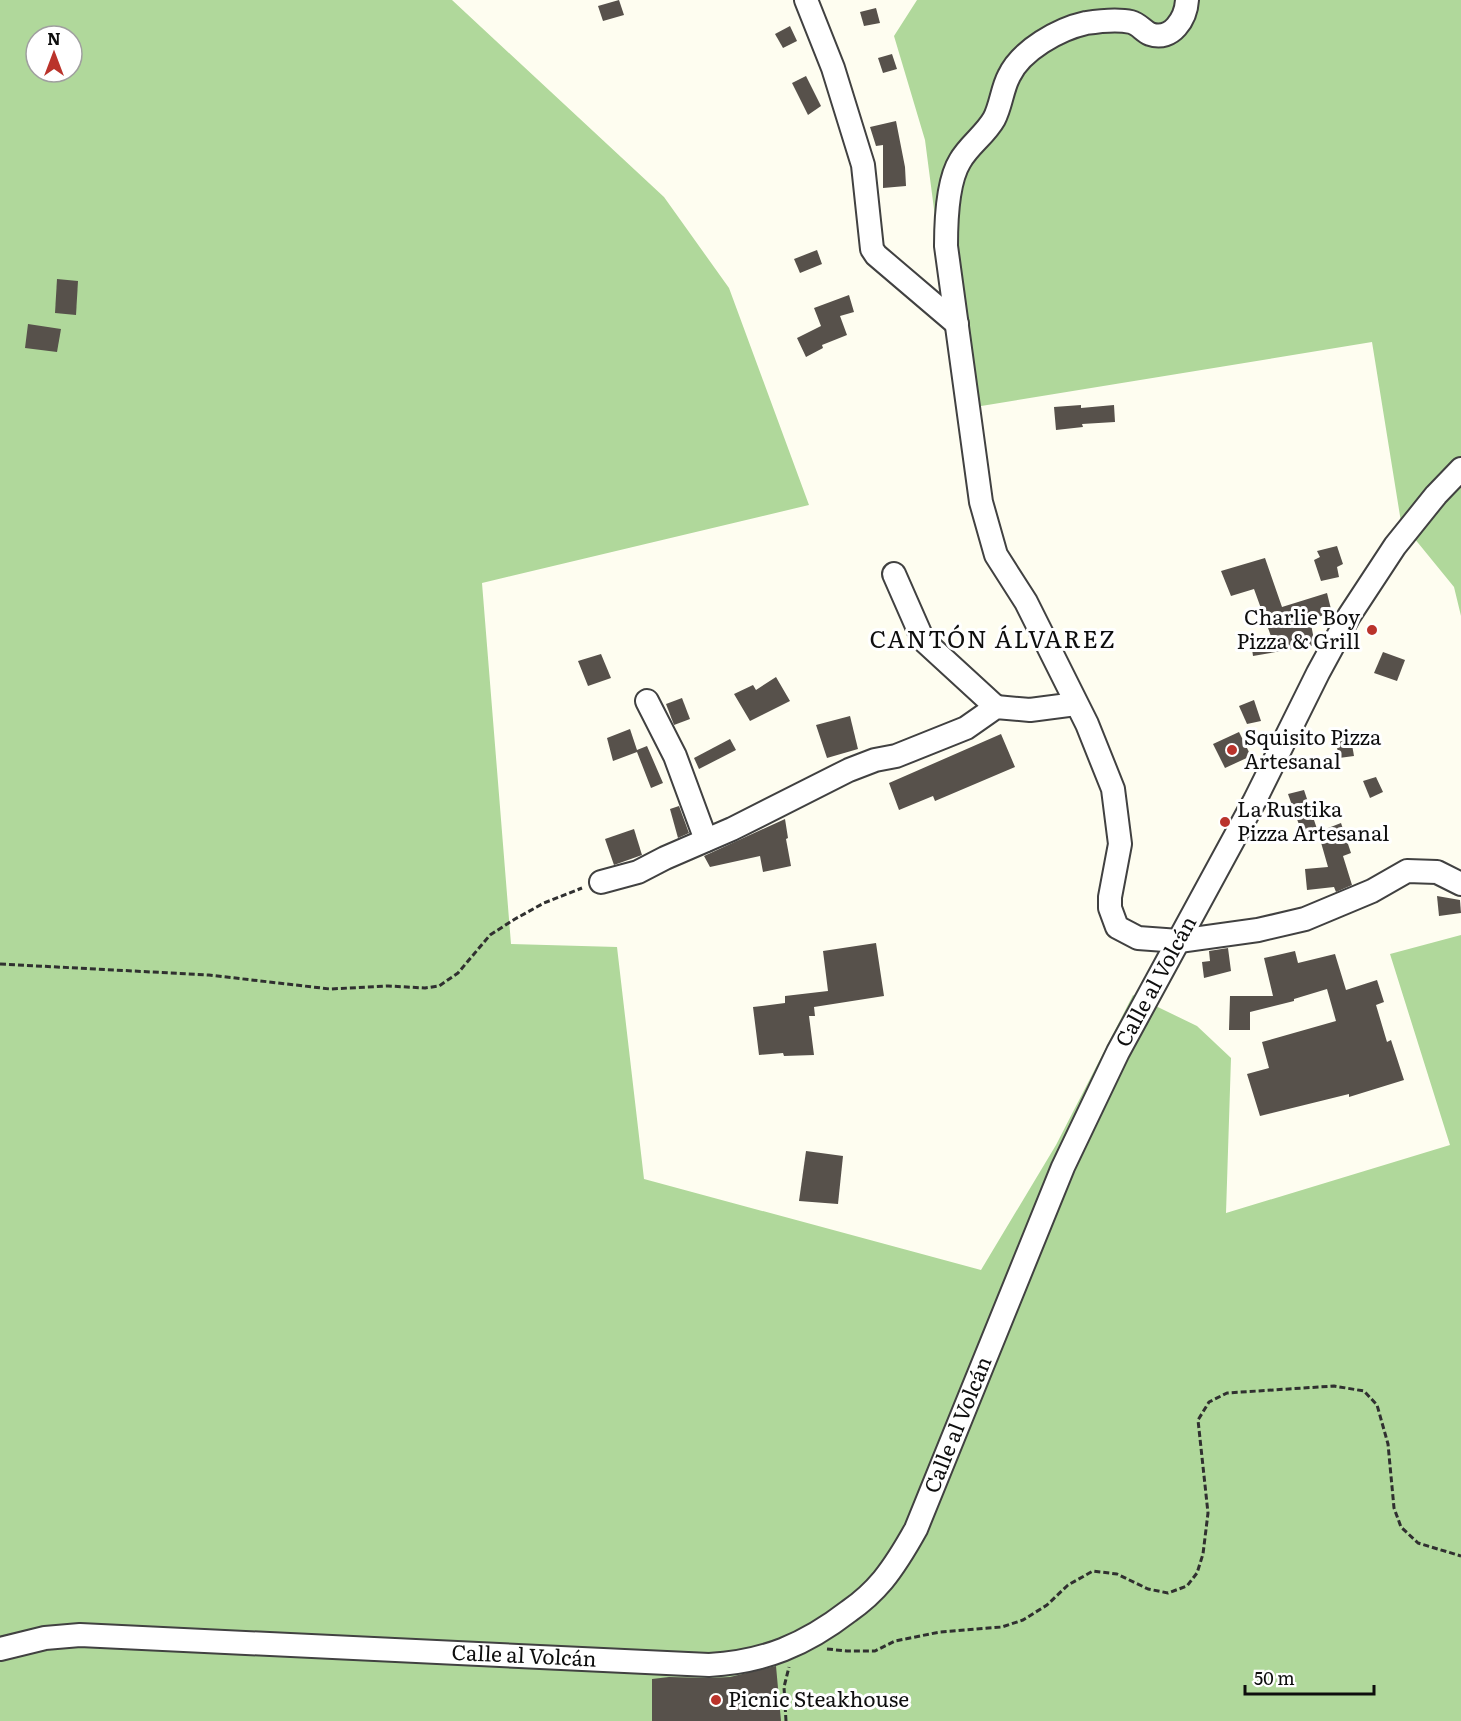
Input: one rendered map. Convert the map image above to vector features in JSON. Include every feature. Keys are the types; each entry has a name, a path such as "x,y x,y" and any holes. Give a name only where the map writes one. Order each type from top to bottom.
{"street":[{"path":"806,0 833,68 863,165 872,249 876,255 957,324"},
{"path":"1188,0 1185,15 1180,24 1174,30 1164,34 1153,35 1133,22 1117,21 1087,23 1060,31 1047,39 1028,53 1010,72 995,117 959,162 951,187 946,246 981,502 990,539 996,555 1026,602 1076,704 1113,789 1120,844 1110,908 1117,927 1126,934 1138,939 1179,941 1258,930 1305,919 1372,891 1407,872 1437,872 1461,884"},
{"name":"Calle al Volcán","path":"0,1649 45,1638 80,1635 709,1665 731,1664 794,1647 817,1634 868,1596 895,1565 916,1529 1063,1167 1118,1052 1311,696 1349,616 1395,546 1436,495 1461,469"},
{"path":"894,574 923,640 996,707 1030,710 1076,704"},
{"path":"647,700 675,756 706,840"},
{"path":"601,882 638,872 775,808 849,770 875,760 896,756 966,728 996,707"}],"path":[{"path":"0,964 209,975 330,989 388,986 425,988 439,986 459,973 490,935 515,919 544,903 601,882"},
{"path":"786,1721 784,1688 794,1647 875,1651 895,1641 940,1632 1002,1627 1023,1620 1047,1605 1068,1585 1093,1571 1117,1574 1148,1589 1168,1593 1187,1586 1197,1573 1203,1554 1208,1513 1198,1420 1209,1402 1227,1393 1334,1386 1364,1391 1377,1405 1388,1444 1394,1508 1401,1527 1418,1543 1461,1556"}],"green space":[{"path":"0,0 452,0 664,197 729,288 809,505 482,583 511,944 617,947 644,1179 981,1270 1056,1145 1133,995 1197,1026 1231,1058 1226,1213 1450,1145 1390,954 1461,935 1461,1721 0,1721"},
{"path":"917,0 1461,0 1461,616 1454,587 1401,522 1372,342 969,408 944,286 925,140 894,36"}],"building":[{"path":"619,0 624,15 603,21 598,6"},
{"path":"876,8 880,23 864,26 860,12"},
{"path":"790,26 797,41 783,48 775,34"},
{"path":"892,54 897,69 883,73 878,58"},
{"path":"806,76 821,106 808,115 792,83"},
{"path":"896,121 905,167 906,186 883,188 883,145 876,146 870,127"},
{"path":"817,250 822,264 800,273 794,259"},
{"path":"57,279 78,281 76,315 55,313"},
{"path":"849,295 854,312 840,316 847,335 822,345 823,348 806,357 797,338 821,326 814,308"},
{"path":"28,324 61,329 57,352 25,348"},
{"path":"1081,405 1081,408 1114,405 1115,422 1082,424 1083,427 1056,430 1054,407"},
{"path":"1337,546 1343,564 1337,567 1339,577 1321,581 1314,560 1320,557 1317,551"},
{"path":"1265,558 1282,607 1327,593 1332,613 1310,619 1315,645 1253,656 1251,642 1272,639 1254,589 1231,596 1221,571"},
{"path":"1383,652 1405,660 1397,681 1374,673"},
{"path":"601,654 611,678 588,686 578,661"},
{"path":"776,677 790,701 750,721 734,694 753,685 756,690"},
{"path":"682,698 690,719 674,725 666,704"},
{"path":"1254,700 1261,721 1247,724 1239,706"},
{"path":"850,716 858,749 827,758 816,725"},
{"path":"630,729 637,750 647,746 663,783 651,788 637,752 613,761 607,738"},
{"name":"Squisito Pizza Artesanal","path":"1239,732 1251,756 1225,768 1213,744"},
{"path":"1001,734 1015,767 935,801 933,796 899,810 889,783"},
{"path":"730,739 736,750 699,769 694,758"},
{"path":"1351,739 1354,756 1339,758 1336,742"},
{"path":"1376,777 1383,792 1370,798 1363,781"},
{"path":"1304,790 1317,829 1302,833 1288,794"},
{"path":"679,806 689,833 678,838 670,809"},
{"path":"785,819 791,866 763,872 760,856 710,867 704,856"},
{"path":"1341,823 1351,853 1343,856 1352,885 1336,892 1334,887 1307,890 1305,869 1328,867 1318,832"},
{"path":"634,829 642,855 614,865 605,839"},
{"path":"1437,896 1460,900 1461,913 1439,916"},
{"path":"876,943 884,996 814,1007 815,1016 809,1016 814,1055 784,1056 783,1053 759,1055 753,1007 785,1003 785,996 828,991 823,951"},
{"path":"1228,948 1231,971 1204,978 1202,962 1210,961 1209,951"},
{"path":"1295,951 1298,963 1335,954 1346,990 1377,980 1384,1002 1376,1005 1387,1042 1391,1040 1404,1080 1349,1097 1349,1094 1260,1116 1247,1074 1269,1068 1262,1042 1336,1021 1327,989 1294,999 1294,1001 1250,1012 1250,1030 1229,1030 1230,996 1273,996 1264,958"},
{"path":"806,1151 843,1156 838,1204 799,1201"},
{"name":"Picnic Steakhouse","path":"776,1666 781,1721 652,1721 652,1679 730,1677"}],"place":[{"name":"Charlie Boy Pizza & Grill","path":"1372,630"},
{"name":"Squisito Pizza Artesanal","path":"1232,750"},
{"name":"La Rustika Pizza Artesanal","path":"1225,822"},
{"name":"Picnic Steakhouse","path":"716,1700"}],"district":[{"name":"CANTÓN ÁLVAREZ","path":"993,640"}]}
